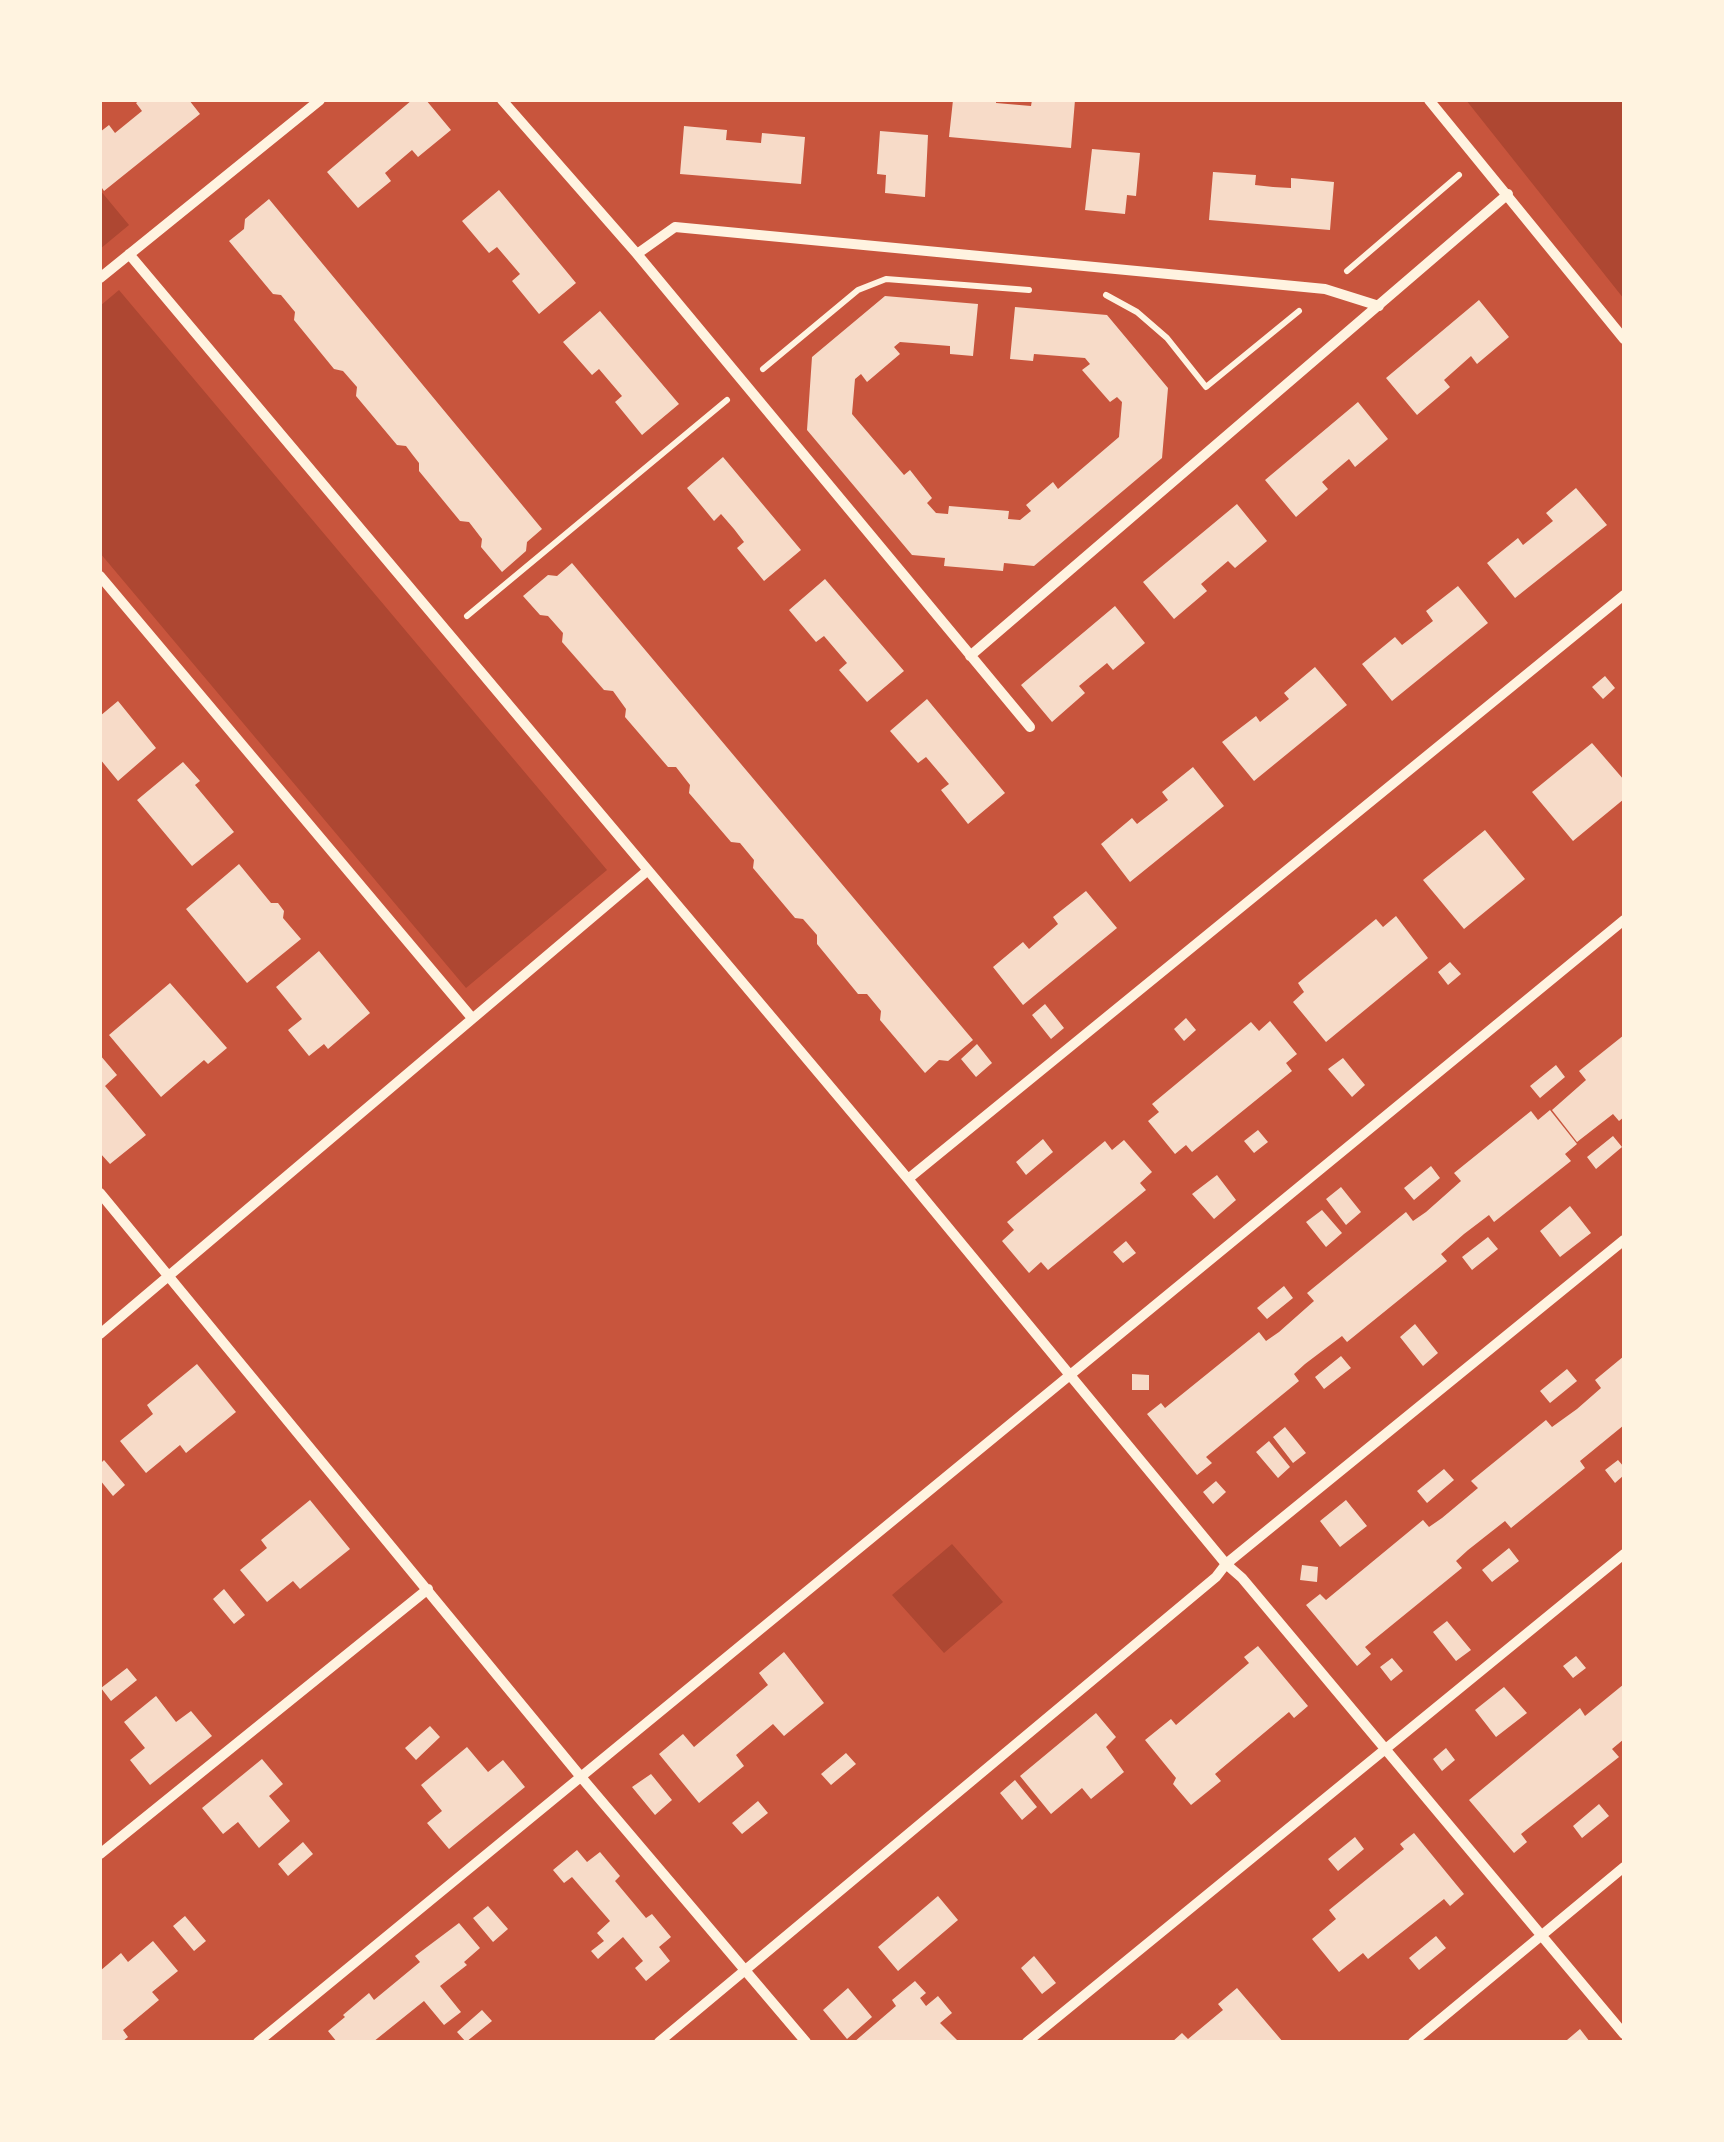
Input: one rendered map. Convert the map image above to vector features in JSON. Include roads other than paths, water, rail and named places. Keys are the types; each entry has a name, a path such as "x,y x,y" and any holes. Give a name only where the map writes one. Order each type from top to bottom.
{"street":[{"path":"100,278 320,100"},
{"path":"502,100 636,254 1030,727"},
{"path":"1430,100 1624,339"},
{"path":"970,656 1508,194"},
{"path":"636,254 675,226 1324,290 1380,306"},
{"path":"130,254 1624,2034"},
{"path":"100,576 472,1018"},
{"path":"908,1180 1624,595"},
{"path":"100,1334 647,871"},
{"path":"258,2042 1624,920"},
{"path":"100,1192 581,1777 806,2042"},
{"path":"659,2042 1216,1577 1226,1564 1624,1240"},
{"path":"1028,2042 1624,1554"},
{"path":"100,1854 428,1588"},
{"path":"1413,2042 1624,1868"}]}
